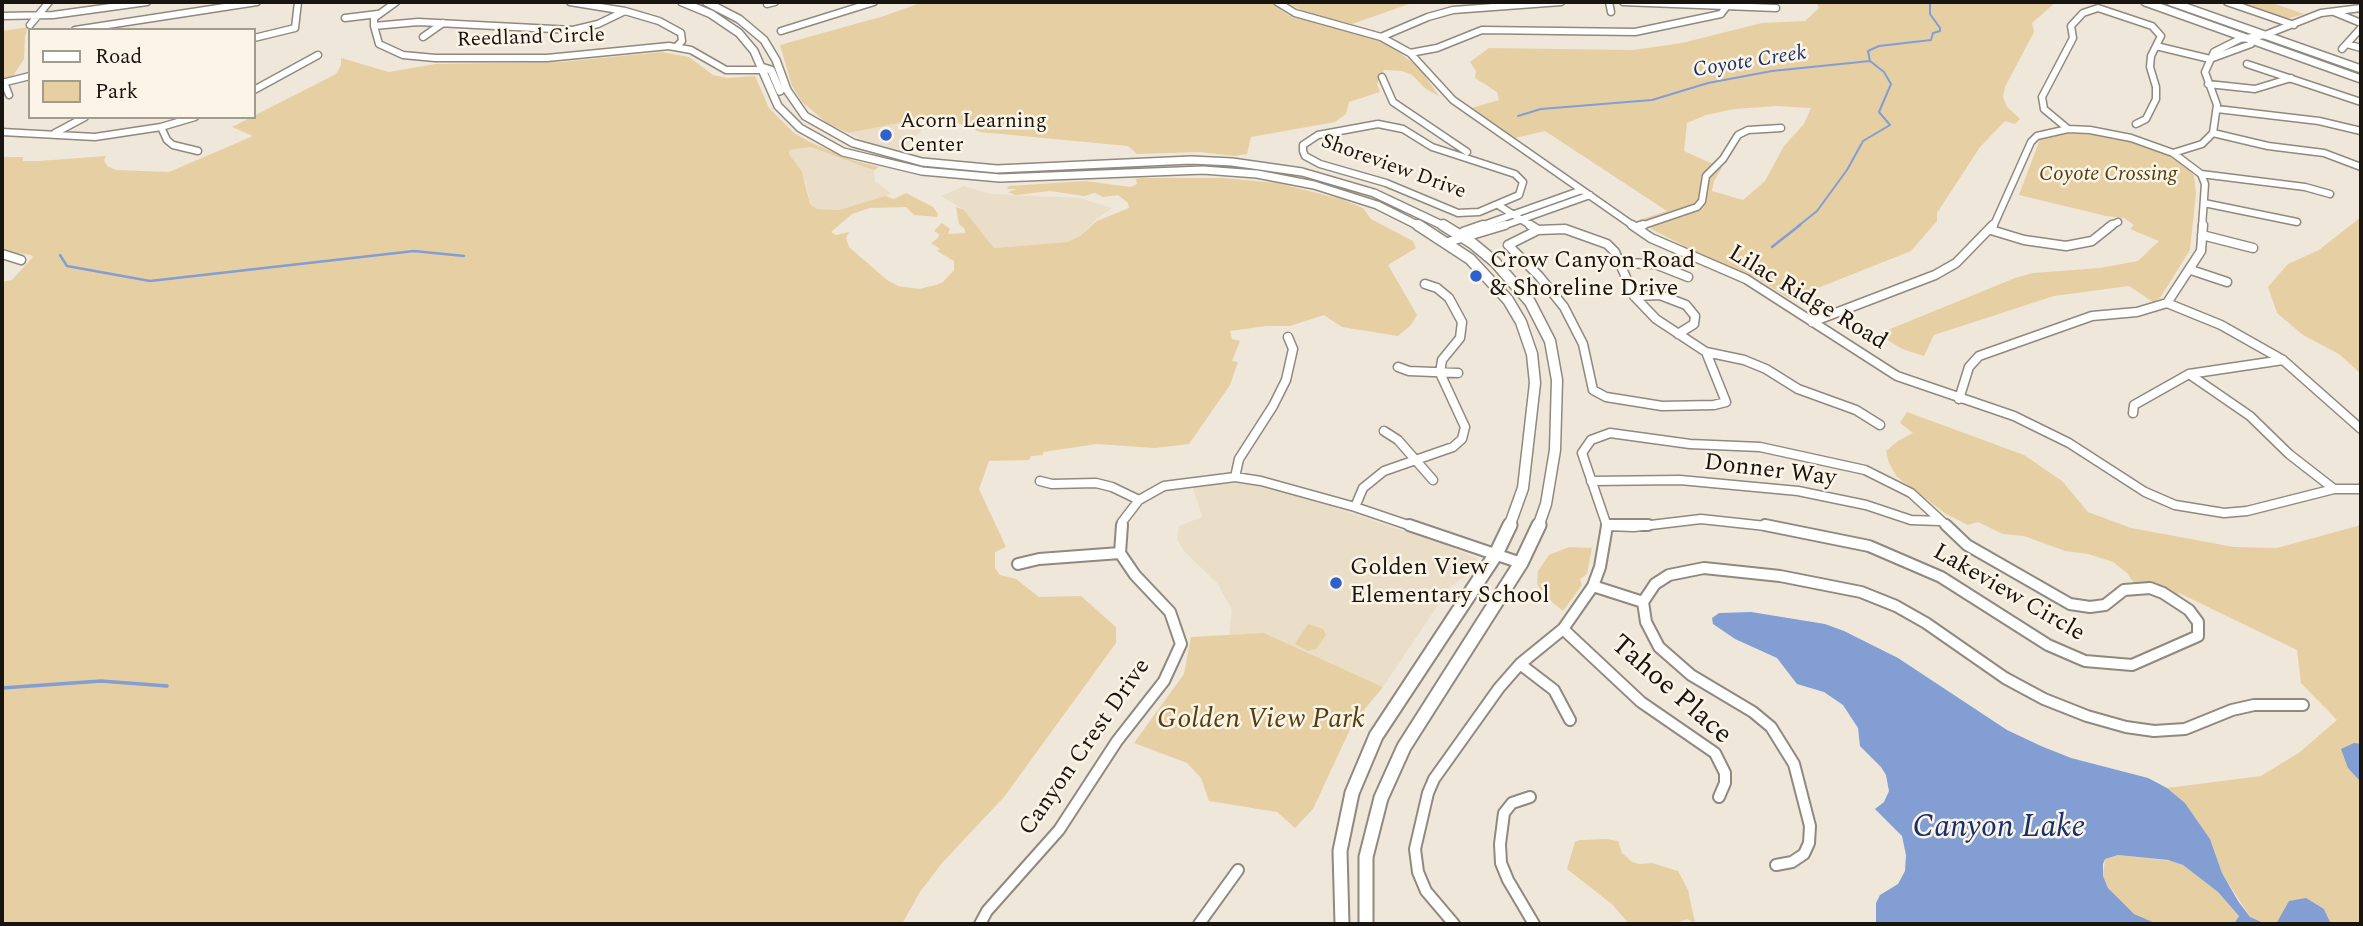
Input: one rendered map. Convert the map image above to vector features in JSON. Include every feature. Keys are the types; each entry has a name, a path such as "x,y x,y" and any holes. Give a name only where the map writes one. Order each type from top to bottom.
{"main road":[{"path":"682,2 711,14 739,33 754,51 778,106 800,128 836,149 893,166 1000,178 1178,170 1257,174 1314,185 1360,198 1409,219 1448,242 1487,275 1508,300 1521,322 1532,354 1535,383 1534,412 1515,515 1496,554 1376,736 1352,793 1340,851 1342,924"},
{"path":"706,2 739,19 764,40 797,107"},
{"path":"2145,2 2361,79"},
{"path":"2171,2 2361,69"},
{"path":"762,69 771,70 783,96 824,128 853,143 922,162 958,167 1039,169 1191,160 1232,162 1302,172 1402,204 1462,237 1495,262 1530,302 1541,320 1555,356 1558,404 1546,504 1534,540 1404,747 1381,797 1366,857 1366,924"}],"street":[{"path":"30,25 49,2"},
{"path":"2,16 39,15 146,2"},
{"path":"88,28 257,2"},
{"path":"256,38 295,28 298,2"},
{"path":"396,2 374,18 374,26 410,22 564,30 593,26 625,11"},
{"path":"570,2 649,17 679,30 683,37 676,47"},
{"path":"767,4 775,2"},
{"path":"781,31 874,2"},
{"name":"Lilac Ridge Road","path":"1277,2 1295,13 1381,37 1410,53 1453,100 1651,238 1746,279 1897,376 2014,416 2042,429 2146,492 2198,510 2224,513 2247,511 2334,489 2361,489"},
{"path":"1381,37 1428,17 1453,10 1561,2"},
{"path":"1609,2 1611,12"},
{"path":"1623,2 1776,8"},
{"path":"2227,2 2294,25"},
{"path":"1410,53 1437,48 1482,30 1635,32 1721,15 1727,6"},
{"path":"2068,129 2044,109 2042,97 2073,38 2071,26 2083,13 2098,8 2152,26 2161,36 2150,67 2156,87 2156,99 2146,119 2136,124"},
{"path":"2156,46 2210,59 2251,44 2250,40 2294,25 2305,18 2330,11 2361,8"},
{"path":"2330,11 2361,25 2344,46 2361,48"},
{"path":"345,18 378,14"},
{"path":"423,37 443,23"},
{"name":"Reedland Circle","path":"374,26 377,39 384,49 416,57 547,58 645,47 676,47 700,54 717,68 734,71 762,69"},
{"path":"256,89 318,55"},
{"path":"2173,153 2202,144 2213,133 2217,109 2204,72 2210,59"},
{"path":"2247,64 2361,103"},
{"path":"9,95 3,83 28,77"},
{"path":"1382,77 1393,102 1466,152"},
{"path":"2208,84 2261,89 2292,78"},
{"path":"2217,109 2319,121 2361,131"},
{"path":"55,133 81,119"},
{"path":"2,132 95,137 161,127 188,119"},
{"path":"1359,120 1366,125"},
{"name":"Shoreview Drive","path":"1366,125 1393,126 1422,141 1432,147 1520,177 1524,182 1519,195 1499,205 1469,214 1458,213 1386,183 1320,164 1305,156 1303,151 1303,145 1318,135 1366,125"},
{"path":"161,127 167,140 173,145 198,151"},
{"path":"1637,227 1697,207 1702,201 1706,176 1723,159 1738,135 1766,127 1781,128"},
{"path":"1812,322 1935,275 1956,263 1991,230 2031,142 2037,135 2068,129 2131,138 2173,153 2201,174 2305,187 2330,194"},
{"path":"2213,133 2268,146 2324,153 2361,167"},
{"path":"1422,141 1440,136"},
{"path":"1959,399 1969,366 1979,356 2092,316 2137,312 2167,303 2201,251 2205,184 2201,174"},
{"path":"1448,242 1471,237 1516,217 1586,192"},
{"path":"2204,203 2297,222"},
{"path":"1499,205 1538,230 1564,229 1607,244 1615,252 1634,296 1656,319 1706,352 1744,360 1766,369 1798,389 1856,410 1880,425"},
{"path":"1991,230 2024,240 2066,246 2092,241 2118,222"},
{"path":"1538,230 1537,233 1513,240 1508,245 1547,285 1564,307 1578,332 1591,387 1598,395 1662,406 1722,404 1726,402 1726,395 1706,352"},
{"path":"2202,235 2253,248"},
{"path":"2,254 21,260"},
{"path":"1619,263 1655,264 1688,276"},
{"path":"2191,270 2227,282"},
{"path":"1355,507 1371,480 1384,471 1453,447 1462,439 1464,419 1440,373 1442,360 1460,338 1462,322 1449,298 1425,284"},
{"path":"1634,296 1660,295 1686,306 1695,320 1688,330 1678,334"},
{"path":"2167,303 2243,336 2283,360 2361,429"},
{"path":"1235,477 1239,459 1286,380 1293,349 1288,337"},
{"path":"2133,413 2134,405 2189,374 2283,360"},
{"path":"1398,367 1409,371 1458,373"},
{"path":"2189,374 2250,416 2289,454 2334,489"},
{"path":"1384,431 1398,440 1433,480"},
{"name":"Lakeview Circle","path":"1610,433 1690,444 1760,447 1865,470 1911,493 1967,545 2049,594 2070,604 2090,607 2105,605 2124,590 2134,588 2163,593 2189,610 2198,622 2199,636 2132,665 2105,665 2085,661 2057,649 1941,577 1869,546 1832,537 1701,519 1634,527 1607,526 1591,481 1582,453 1598,436 1610,433"},
{"path":"1018,564 1039,559 1120,553 1122,522 1139,500 1164,486 1179,482 1235,477 1282,486 1355,507 1521,563"},
{"name":"Donner Way","path":"1591,481 1680,480 1798,491 1866,505 1911,520 1941,521"},
{"path":"1040,481 1112,487 1139,500"},
{"path":"1454,924 1426,891 1418,872 1415,849 1421,816 1434,779 1499,688 1520,664 1563,629 1593,586 1600,567 1607,526"},
{"name":"Canyon Crest Drive","path":"979,924 987,911 1059,830 1117,741 1164,681 1181,644 1170,612 1135,575 1120,553"},
{"path":"1776,865 1792,862 1804,854 1809,843 1810,826 1794,764 1771,727 1753,712 1691,674 1659,647 1646,622 1643,602 1655,584 1669,575 1704,568 1780,576 1861,592 1896,606 1926,623 2005,678 2044,699 2087,716 2126,727 2154,731 2185,729 2232,710 2253,705 2303,705"},
{"path":"1593,586 1643,602"},
{"name":"Tahoe Place","path":"1563,629 1641,702 1715,753 1725,773 1725,783 1718,797"},
{"path":"1520,664 1554,690 1570,720"},
{"path":"1530,797 1513,803 1504,813 1500,844 1501,863 1508,880 1534,924"},
{"path":"1199,924 1238,870"}],"shaded area":[{"name":"Acorn Learning Center","path":"938,115 899,152 849,133"},
{"path":"811,147 874,170 875,181 892,194 839,210 817,209 810,204 806,182 789,154 789,150"},
{"path":"964,186 991,194 1080,198 1112,208 1080,236 1068,242 994,248 964,210 941,196"},
{"name":"Golden View Elementary School","path":"1218,482 1251,485 1304,497 1448,546 1476,558 1478,562 1473,571 1450,587 1383,687 1264,633 1229,635 1232,610 1218,584 1184,551 1177,539 1179,526 1202,517 1192,485"}],"green space":[{"path":"923,2 1270,2 1288,15 1371,37 1394,48 1420,69 1439,96 1426,89 1412,75 1402,71 1384,70 1377,84 1380,92 1349,102 1346,114 1335,122 1251,137 1247,154 1234,156 1200,152 1137,154 1128,146 980,132 938,115 849,133 828,124 802,102 792,86 780,45 884,16"},
{"path":"1286,2 1415,2 1352,24 1307,13"},
{"path":"1816,2 2056,2 2032,23 2034,32 2005,87 2003,97 2007,107 2020,119 2015,124 2005,121 1980,147 1937,213 1937,221 1911,251 1790,299 1757,278 1702,255 1653,230 1639,220 1667,211 1545,131 1515,138 1472,108 1499,100 1497,92 1475,78 1476,71 1470,62 1489,48 1633,50 1682,43 1762,23 1805,21 1819,8","holes":["1777,106 1811,108 1804,124 1784,146 1765,181 1743,200 1712,191 1714,181 1722,168 1684,151 1687,123 1706,115 1734,109"]},
{"path":"2233,2 2269,2 2304,14 2287,19"},
{"path":"28,27 24,59 13,76 2,79 2,31"},
{"path":"662,52 689,57 713,75 727,78 755,76 769,108 794,133 852,160 879,167 874,170 811,147 789,150 802,172 810,204 817,209 839,210 885,196 894,199 906,193 933,207 938,214 937,217 914,215 906,207 870,208 852,214 831,232 836,235 849,232 846,238 849,247 887,280 898,286 919,289 936,285 943,282 954,270 954,261 937,251 940,249 931,243 938,238 939,234 934,231 942,223 950,229 948,234 965,233 965,229 959,224 956,207 964,210 994,248 1068,242 1080,236 1097,221 1129,208 1128,203 1118,195 1103,197 1095,193 1084,196 1050,191 1016,195 1008,192 1017,189 1007,189 1009,186 1085,181 1131,187 1137,184 1136,179 1141,178 1222,178 1277,183 1341,199 1363,208 1371,219 1413,241 1416,248 1388,265 1417,315 1411,325 1398,336 1342,327 1324,315 1290,326 1230,331 1232,339 1240,341 1232,361 1238,362 1230,385 1189,444 1155,448 1097,444 1043,452 1043,455 1031,456 1029,460 989,461 979,489 1006,547 995,552 995,568 1000,575 1016,579 1039,597 1081,596 1116,627 1116,643 1004,797 942,863 920,892 902,924 2,924 2,282 12,280 33,257 2,251 2,157 23,157 23,161 39,161 106,156 104,160 107,166 116,170 169,172 253,136 232,127 248,119 256,119 256,115 336,74 341,58 389,72 435,64 561,62"},
{"name":"Coyote Crossing","path":"2068,133 2115,136 2142,143 2184,163 2194,176 2196,193 2190,250 2160,298 2153,302 2129,286 2054,296 1934,335 1924,356 1902,349 1878,334 2015,278 2033,273 2100,268 2138,261 2159,241 2130,229 2134,225 2124,218 2019,195 2040,139"},
{"path":"2361,217 2361,374 2339,354 2303,335 2277,313 2268,287 2288,264 2319,250"},
{"path":"1907,412 2024,455 2062,481 2088,512 2131,528 2234,547 2277,548 2361,525 2361,924 2331,924 2324,909 2279,920 2276,924 2266,924 2250,917 2222,873 2210,839 2185,803 2167,788 2261,776 2300,752 2337,720 2301,683 2297,650 2179,593 2175,596 2146,584 2134,583 2127,573 2113,562 2088,554 2065,551 2024,536 2003,534 1978,522 1968,525 1946,514 1897,477 1889,463 1886,451 1913,433 1900,423"},
{"path":"1569,547 1592,548 1587,574 1580,579 1582,585 1563,611 1543,595 1537,583 1538,571 1549,555"},
{"path":"1308,624 1323,629 1326,635 1316,649 1308,651 1295,644"},
{"name":"Golden View Park","path":"1264,633 1383,687 1353,723 1313,809 1295,828 1277,812 1209,801 1201,778 1187,763 1134,743 1184,674 1191,637"},
{"path":"1607,839 1618,841 1622,853 1632,862 1652,863 1678,871 1688,890 1695,923 1687,919 1673,924 1629,924 1613,905 1567,869 1575,842"},
{"path":"2118,855 2172,861 2183,865 2218,892 2239,916 2234,924 2157,924 2134,915 2108,888 2103,876 2105,859"}],"water":[{"name":"Canyon Lake","path":"1751,612 1825,624 1844,631 1898,658 2007,730 2071,758 2148,778 2167,788 2185,803 2210,839 2222,873 2238,901 2250,917 2266,924 2234,924 2239,916 2218,892 2183,865 2168,860 2118,855 2105,859 2103,864 2103,876 2108,888 2134,914 2157,924 1876,924 1876,903 1880,895 1898,884 1905,871 1906,855 1902,836 1875,809 1884,802 1889,791 1886,775 1860,746 1858,728 1843,705 1824,692 1797,684 1777,658 1735,639 1713,624 1712,618 1719,613"},
{"path":"2354,743 2361,744 2361,782 2348,768 2341,749"},
{"path":"2306,898 2324,909 2331,924 2276,924 2289,901"}],"waterway":[{"name":"Coyote Creek","path":"1870,61 1868,51 1879,46 1931,40 1933,33 1940,31 1940,28 1930,14 1930,2"},
{"path":"2274,43 2361,74"},
{"name":"Coyote Creek","path":"1518,116 1541,109 1652,100 1708,83 1772,71 1870,61"},
{"path":"1797,227 1817,211 1847,170 1863,141 1890,125 1879,112 1891,84 1884,72 1870,61"},
{"path":"1772,247 1800,225"},
{"path":"60,255 67,266 150,281 414,251 464,256"},
{"path":"2,688 101,681 167,686"}],"place":[{"name":"Acorn Learning Center","path":"886,135"},
{"name":"Crow Canyon Road & Shoreline Drive","path":"1476,276"},
{"name":"Golden View Elementary School","path":"1336,583"}]}
